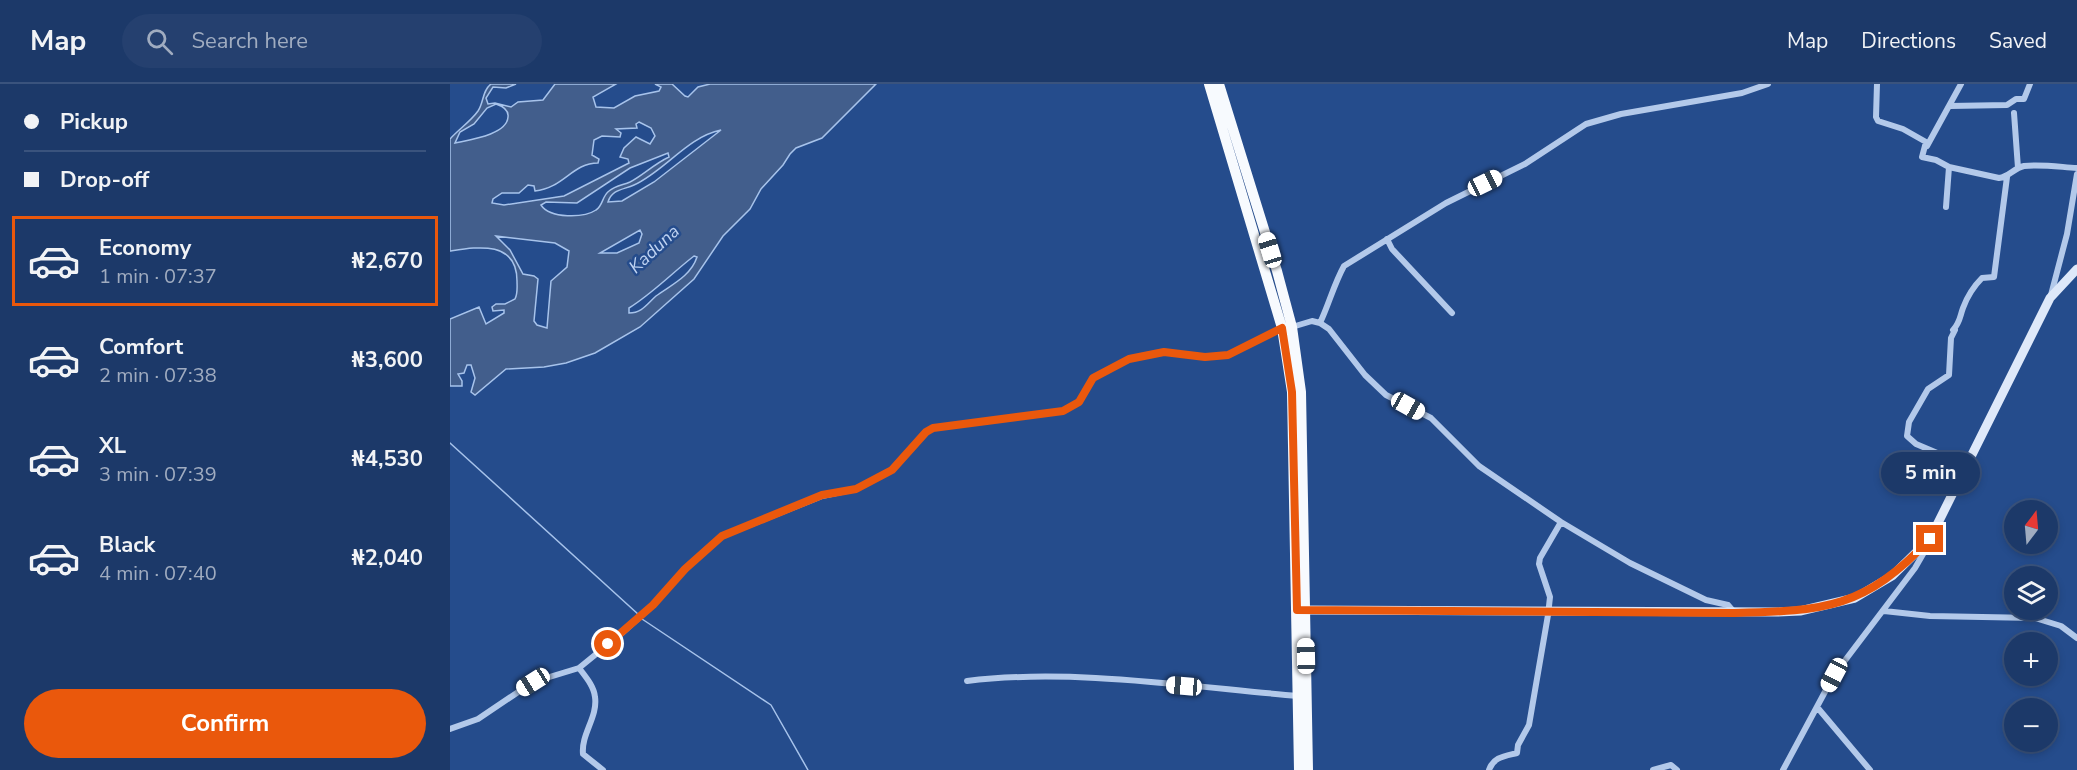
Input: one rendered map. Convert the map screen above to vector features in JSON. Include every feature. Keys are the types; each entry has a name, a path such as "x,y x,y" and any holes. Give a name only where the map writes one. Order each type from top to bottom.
{"main road":[{"path":"1209,84 1287,327"},
{"path":"1219,84 1277,270 1287,327 1292,392 1308,770"},
{"path":"1301,610 1734,613 1800,611 1855,598 1892,576 1930,539 2050,298 2077,269"},
{"path":"1299,770 1298,696 1301,610"}],"street":[{"path":"1320,323 1329,304 1336,280 1344,266 1446,203 1525,164 1586,124 1621,114 1742,93 1768,84"},
{"path":"1877,84 1876,117 1878,121 1903,129 1926,142 1922,157"},
{"path":"1950,106 2007,105 2016,99 2024,99 2030,84"},
{"path":"1922,157 1950,106 1958,85"},
{"path":"2014,113 2018,168"},
{"path":"1922,157 1936,160 1949,167 1999,178 2007,177 2018,168 2026,166 2077,168"},
{"path":"1946,207 1949,167"},
{"path":"2050,298 2067,234 2077,174"},
{"path":"1968,466 1916,444 1907,436 1909,422 1928,388 1949,375 1951,338 1959,325 1964,305 1982,278 1994,277 2007,177"},
{"path":"1387,238 1392,249 1452,313"},
{"path":"450,729 478,719 533,682 579,668 653,605 685,569 722,536 822,495 856,489 892,470 926,432 933,428 1063,411 1079,402 1093,378 1129,359 1164,352 1205,357 1228,355 1287,327 1312,321 1329,329 1365,375 1386,394 1431,418 1479,466 1561,522 1630,563 1706,600 1724,603 1734,613"},
{"path":"1489,770 1491,763 1497,758 1517,753 1518,745 1529,725 1550,597 1539,564 1540,558 1561,522"},
{"path":"1783,770 1834,675 1915,568 1927,550 1930,539"},
{"path":"1884,611 1930,616 2035,618 2061,626 2077,638"},
{"path":"579,668 595,696 595,704 582,744 583,754 603,770"},
{"path":"967,681 999,677 1121,681 1298,696"},
{"path":"1817,707 1870,770"},
{"path":"1653,770 1671,765 1677,770"}],"water":[{"name":"Kaduna","path":"491,84 516,84 506,88 493,87 486,98 488,104 495,103 511,107 518,102 543,100 555,84 616,84 593,97 596,107 614,108 635,96 659,91 661,87 655,84 672,84 688,97 698,87 710,84 876,84 822,138 796,148 790,154 761,189 750,209 723,236 694,279 640,327 595,353 566,363 506,369 475,395 471,392 475,378 471,365 467,365 464,373 458,374 462,386 450,386 450,319 479,307 486,324 504,313 504,310 493,311 492,307 515,299 517,294 515,268 510,258 503,252 483,248 450,251 450,139 478,111","holes":["496,104 505,109 508,115 506,123 486,136 455,143 460,132 474,124 487,108","639,122 651,128 655,136 650,144 636,137 624,148 620,157 628,159 629,163 564,196 504,205 492,203 493,199 502,193 519,193 528,185 534,186 535,191 545,189 581,167 598,163 599,159 592,155 594,140 602,136 620,137 621,133 616,129 637,128 636,124","721,130 654,182 622,201 608,202 615,192 645,179 697,140","668,153 669,157 635,179 609,191 598,208 591,213 576,216 559,215 545,210 541,205 546,202 577,203 630,168","640,230 642,234 639,243 617,253 600,253","496,236 555,243 569,251 567,267 551,281 547,328 537,325 534,321 538,279 523,274 510,250","694,256 697,257 690,270 680,279 641,310 629,313 629,308"]}],"waterway":[{"path":"450,443 639,615"},
{"path":"642,619 771,705 808,770"}],"route":[{"path":"608,644 653,605 671,583 722,536 822,495 856,489 892,470 902,462 926,432 933,428 1063,411 1079,402 1093,378 1129,359 1164,352 1180,352 1205,357 1228,355 1282,328 1292,392 1297,610 1734,613 1800,611 1855,598 1875,587 1909,562 1930,539"}]}
